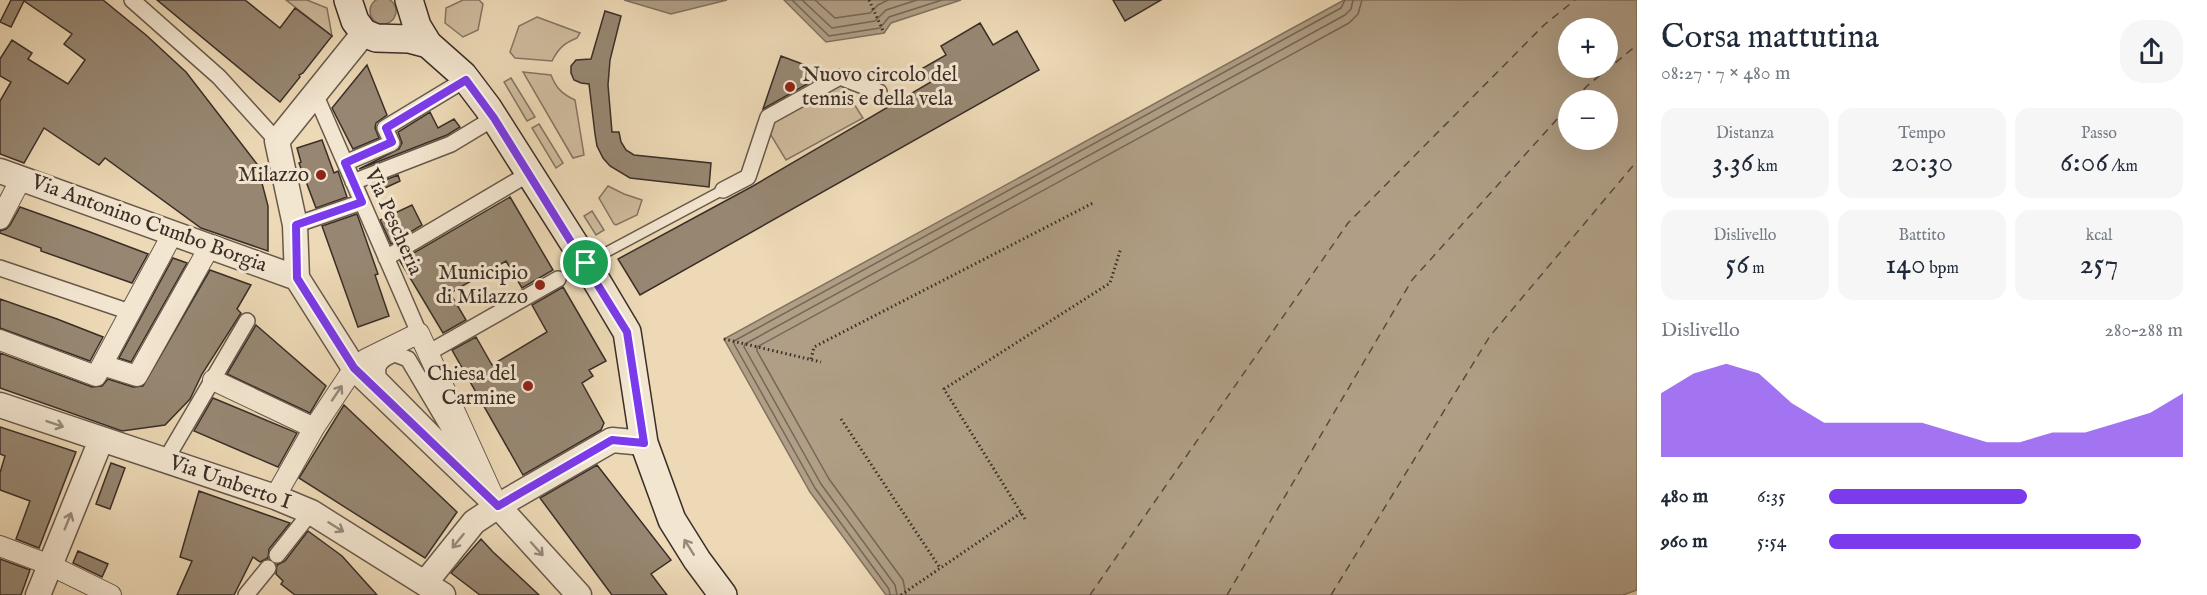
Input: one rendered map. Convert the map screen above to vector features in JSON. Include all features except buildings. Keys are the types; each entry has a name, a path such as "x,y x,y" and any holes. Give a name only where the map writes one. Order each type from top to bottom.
{"main road":[{"path":"348,0 356,21 364,33 376,38 409,39 428,44"},
{"path":"409,0 417,26 428,44 445,57 466,80 494,118 627,332 644,443 672,520 697,560 723,595"}],"street":[{"path":"132,0 219,76 277,141 296,225 297,278 366,367 462,455 498,506 579,595"},
{"path":"277,141 316,96 364,33"},
{"path":"723,190 748,177 768,117 840,77 879,92"},
{"path":"345,163 392,142 386,128 466,80"},
{"name":"Via Pescheria","path":"316,96 419,333"},
{"path":"352,182 451,144 494,118"},
{"path":"386,258 530,173"},
{"path":"0,219 10,175"},
{"name":"Via Antonino Cumbo Borgia","path":"10,175 297,278"},
{"path":"296,225 362,202"},
{"path":"99,371 173,233"},
{"path":"0,340 99,371 137,376 210,246"},
{"path":"0,268 130,312"},
{"path":"428,353 558,279"},
{"path":"165,461 247,321"},
{"path":"366,367 366,359 419,333 428,353 462,455"},
{"path":"275,497 314,428 366,367 395,354 408,359 463,452 460,458 379,378 377,373 366,367"},
{"path":"213,380 314,428"},
{"name":"Via Umberto I","path":"0,405 275,497 311,512 434,589"},
{"path":"38,595 101,440"},
{"path":"434,589 474,522 612,440 644,443"},
{"path":"277,555 311,512"},
{"path":"0,546 50,565 111,595"},
{"path":"246,595 268,568"}],"lane":[{"path":"586,263 723,190"}],"path":[{"path":"869,0 884,33"},
{"path":"811,359 814,347 1093,203"},
{"path":"1025,519 944,389 1110,283 1121,248"},
{"path":"724,339 821,362"},
{"path":"841,419 940,568"},
{"path":"901,595 1021,513"}],"shaded area":[{"path":"286,0 307,0 327,8 332,36"},
{"path":"463,0 479,0 483,4 478,30 463,37 445,23 446,8"},
{"path":"537,17 580,33 577,38 562,47 552,61 515,58 510,52 519,26"},
{"path":"523,72 551,75 560,90 575,100 584,155 573,158"},
{"path":"511,78 535,117 527,121 504,82"},
{"path":"840,82 863,118 786,160 769,132 774,119"},
{"path":"539,124 563,163 556,168 532,128"},
{"path":"608,186 642,200 637,215 614,224 599,198"},
{"path":"592,211 604,230 596,235 584,216"}],"water":[{"path":"378,-1 388,-1 395,6 395,16 388,23 378,23 371,16 371,6"},
{"path":"624,0 727,0 671,14"},
{"path":"784,0 961,0 891,23 884,33 826,42"},
{"path":"1344,0 1637,0 1637,590 1623,595 886,595 810,492 724,339"}],"ferry route":[{"path":"1090,595 1348,223 1544,25 1575,0"},
{"path":"1583,90 1637,45"},
{"path":"1227,595 1412,280 1558,118"},
{"path":"1331,595 1490,336 1637,161"}],"place":[{"name":"Nuovo circolo del tennis e della vela","path":"790,87"},
{"name":"Milazzo","path":"321,175"},
{"name":"Municipio di Milazzo","path":"540,285"},
{"name":"Chiesa del Carmine","path":"528,386"}],"route":[{"path":"466,80 488,108 586,263 627,332 644,443 612,440 498,506 354,368 297,278 296,225 362,202 345,163 392,142 386,128 466,80"}]}
